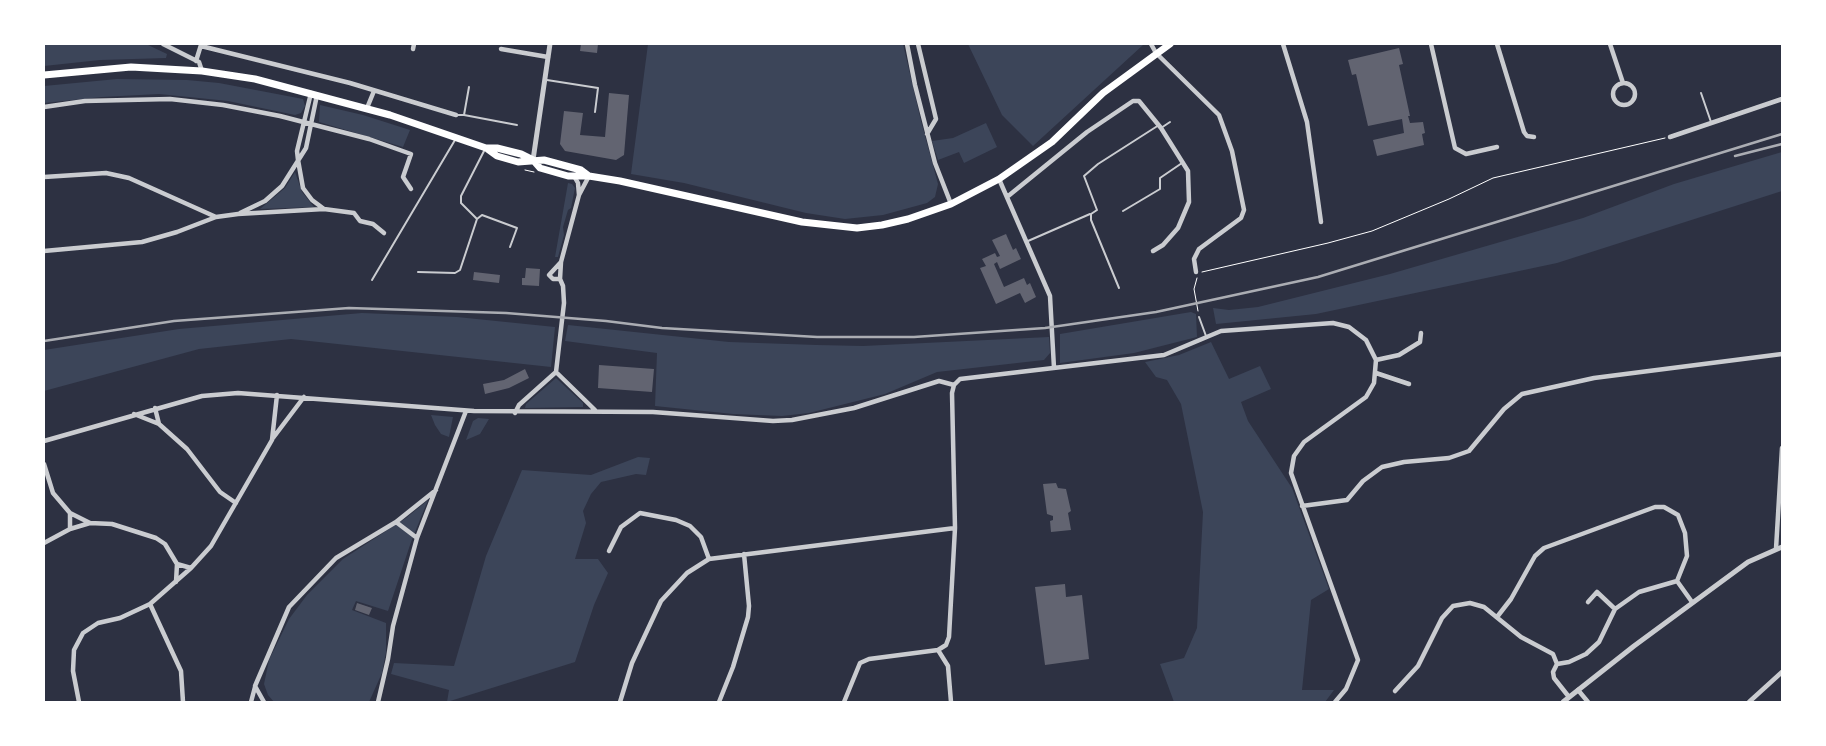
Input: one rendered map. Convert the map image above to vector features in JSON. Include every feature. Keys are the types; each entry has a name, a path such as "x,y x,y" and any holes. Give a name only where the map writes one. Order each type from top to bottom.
{"highway":[{"path":"533,160 540,168 574,176 589,176 833,227 857,228 882,225 908,219 951,204 999,180 1052,142 1103,93 1170,44"},
{"path":"44,75 132,67 202,71 255,79 367,108 486,148 497,148 521,154 533,160 581,170 589,176"}],"street":[{"path":"162,44 196,61 202,71"},
{"path":"533,160 550,44"},
{"path":"907,44 927,134 935,163 951,204"},
{"path":"918,44 936,118 927,134"},
{"path":"1151,44 1156,53 1219,115 1232,152 1244,210 1241,218 1199,249 1194,259 1196,272"},
{"path":"1283,44 1307,122 1321,222"},
{"path":"1431,44 1455,148 1466,154 1497,147"},
{"path":"1497,44 1524,132 1527,136 1534,137"},
{"path":"1610,44 1623,83"},
{"path":"196,61 201,45 350,83 456,116"},
{"path":"501,49 548,57"},
{"path":"1623,83 1631,85 1635,96 1632,102 1625,106 1617,103 1613,93 1616,86 1623,83"},
{"path":"367,108 374,91"},
{"path":"314,94 304,121 297,151 303,188 312,200 324,209"},
{"path":"238,214 265,201 282,186 306,148 312,124 314,94"},
{"path":"44,106 85,101 170,98 223,105 304,121 411,154 403,177 412,190"},
{"path":"1670,137 1782,99"},
{"path":"1007,197 1060,152 1133,101 1140,101 1160,126 1184,161 1188,171 1189,202 1178,228 1163,245 1153,251"},
{"path":"44,177 106,173 129,178 184,201 216,217"},
{"path":"574,176 578,183 579,195"},
{"path":"515,412 519,405 556,372 564,303 563,286 560,279 561,262 579,195 589,176"},
{"path":"999,180 1050,296 1054,335 1052,368"},
{"path":"44,251 142,242 216,217 324,209 354,213 360,221 373,224 384,232"},
{"path":"560,279 552,279 549,275 561,262"},
{"path":"844,702 860,663 869,659 938,650 946,645 949,637 955,528 952,401 954,384 960,379 1164,355 1221,331 1333,323 1349,327 1361,334 1371,348 1376,360 1376,373 1370,392 1304,442 1294,456 1291,473 1358,660 1346,689 1335,702"},
{"path":"1376,360 1399,355 1420,342 1421,332"},
{"path":"1302,506 1346,500 1363,481 1382,468 1404,462 1449,458 1469,450 1504,409 1522,394 1594,378 1782,354"},
{"path":"556,372 595,411"},
{"path":"1376,373 1409,384"},
{"path":"44,440 202,396 238,393 466,411 653,412 728,420 792,420 854,408 939,381 954,384"},
{"path":"272,440 278,395"},
{"path":"79,702 72,671 74,650 83,633 98,623 120,618 150,604 191,568 211,546 272,440 304,397"},
{"path":"155,408 159,424"},
{"path":"376,701 416,538 466,411"},
{"path":"134,414 159,424 187,450 220,492 236,503"},
{"path":"1776,549 1782,448"},
{"path":"44,464 53,493 70,513 90,523"},
{"path":"251,702 255,686 289,607 336,558 396,522 437,488"},
{"path":"1498,616 1511,599 1534,556 1544,548 1655,507 1664,507 1678,515 1685,533 1687,556 1684,569 1677,581 1639,592 1615,609 1599,642 1586,654 1569,662 1557,664"},
{"path":"70,513 70,529"},
{"path":"608,551 621,527 640,513 676,520 690,526 701,537 709,559"},
{"path":"396,522 416,538"},
{"path":"44,544 70,529 90,523 112,524 136,530 165,544 177,564 176,582"},
{"path":"620,702 632,662 661,601 687,572 709,559 955,528"},
{"path":"1563,702 1692,602 1748,562 1782,547"},
{"path":"719,702 733,667 748,617 749,606 744,554"},
{"path":"177,564 191,568"},
{"path":"1677,581 1692,602"},
{"path":"1588,602 1597,592 1615,609"},
{"path":"1395,691 1418,666 1442,618 1453,606 1470,603 1484,607 1498,616 1521,637 1553,654 1557,664 1554,678 1569,698"},
{"path":"150,604 181,671 183,702"},
{"path":"938,650 948,666 951,702"},
{"path":"1749,702 1782,672"},
{"path":"255,686 264,702"},
{"path":"1578,690 1588,702"}],"lane":[{"path":"545,80 598,88 594,112"},
{"path":"464,115 469,88"},
{"path":"1701,93 1711,122"},
{"path":"456,116 464,115 517,125"},
{"path":"1026,242 1097,210 1084,176 1098,164 1160,126 1170,122"},
{"path":"372,280 457,138"},
{"path":"477,219 461,203 460,196 486,148"},
{"path":"1124,211 1160,190 1160,178 1184,161"},
{"path":"1091,214 1119,288"},
{"path":"418,272 455,273 460,270 477,219 482,215 517,228 510,247"},
{"path":"1199,317 1206,337"}],"path":[{"path":"1199,317 1194,289 1195,280 1202,272 1328,244 1372,231 1450,199 1493,178 1670,137"},
{"path":"523,169 539,173"}],"shaded area":[{"path":"44,44 146,44 167,54 166,58 100,60 44,66"},
{"path":"648,44 903,44 938,184 935,197 927,203 883,215 845,219 806,213 684,183 631,174"},
{"path":"968,44 1143,45 1033,146 1002,115"},
{"path":"117,79 187,80 219,83 303,99 305,106 301,113 295,115 228,101 159,94 44,103 44,86"},
{"path":"320,105 363,115 410,130 403,147 319,122"},
{"path":"986,123 997,147 964,163 959,152 938,160 932,141 953,138"},
{"path":"1782,152 1782,191 1557,263 1316,314 1216,324 1213,308 1229,310 1258,307 1390,274 1583,218 1674,184"},
{"path":"295,172 302,192 314,207 260,209 285,188"},
{"path":"568,183 572,184 575,188 571,208 568,210 563,227 564,235 558,257 555,257"},
{"path":"1191,312 1196,314 1197,337 1134,353 1060,363 1060,334"},
{"path":"362,313 457,317 555,327 551,367 291,339 199,349 44,391 44,350 179,329"},
{"path":"568,325 729,342 817,345 863,346 1049,337 1050,353 1044,360 937,372 885,394 809,413 782,416 733,414 655,406 657,353 565,341"},
{"path":"1211,342 1229,379 1260,366 1271,389 1241,402 1248,421 1292,488 1329,589 1311,600 1302,690 1334,690 1325,702 1174,702 1160,664 1184,658 1197,628 1203,512 1181,404 1167,380 1156,377 1145,362 1179,355"},
{"path":"556,378 583,403 583,407 525,408 526,404"},
{"path":"431,415 453,417 449,437 441,434"},
{"path":"478,418 489,419 480,434 466,440 473,421"},
{"path":"638,457 650,458 646,475 636,474 601,482 591,494 583,511 586,523 575,559 598,559 608,573 594,605 575,662 447,702 449,690 391,674 394,663 454,666 486,556 522,470 591,475"},
{"path":"428,500 411,542 388,611 356,601 352,610 386,623 386,652 382,673 369,702 274,702 268,695 264,684 269,660 289,619 307,595 343,559 406,518"}],"building":[{"path":"581,44 598,44 597,53 580,51"},
{"path":"1399,48 1403,64 1399,65 1410,116 1408,116 1410,123 1423,122 1425,133 1422,134 1424,145 1377,156 1373,140 1404,133 1402,119 1368,126 1356,74 1352,75 1348,60"},
{"path":"609,93 629,95 624,155 616,160 565,151 560,144 564,111 583,113 580,135 605,137"},
{"path":"1006,234 1013,250 1016,248 1021,259 1000,269 997,262 994,264 1004,287 1024,278 1027,285 1030,283 1036,297 1025,303 1020,293 996,304 980,268 986,266 982,259 995,253 997,257 1000,256 992,240"},
{"path":"526,268 540,269 539,286 522,285 522,278 525,278"},
{"path":"474,272 500,275 499,283 473,280"},
{"path":"599,365 654,369 652,392 598,388"},
{"path":"525,369 529,378 509,388 485,394 483,384 504,380"},
{"path":"1056,483 1058,488 1066,489 1071,511 1068,513 1071,530 1051,532 1050,521 1053,520 1053,516 1047,514 1043,484"},
{"path":"1065,584 1066,597 1082,595 1089,659 1045,665 1035,587"},
{"path":"357,603 372,608 369,615 355,610"}],"railway":[{"path":"44,341 174,321 349,308 506,313 606,321 662,328 817,337 914,337 1045,328 1156,312 1318,277 1782,134"},
{"path":"1735,156 1782,144"}]}
